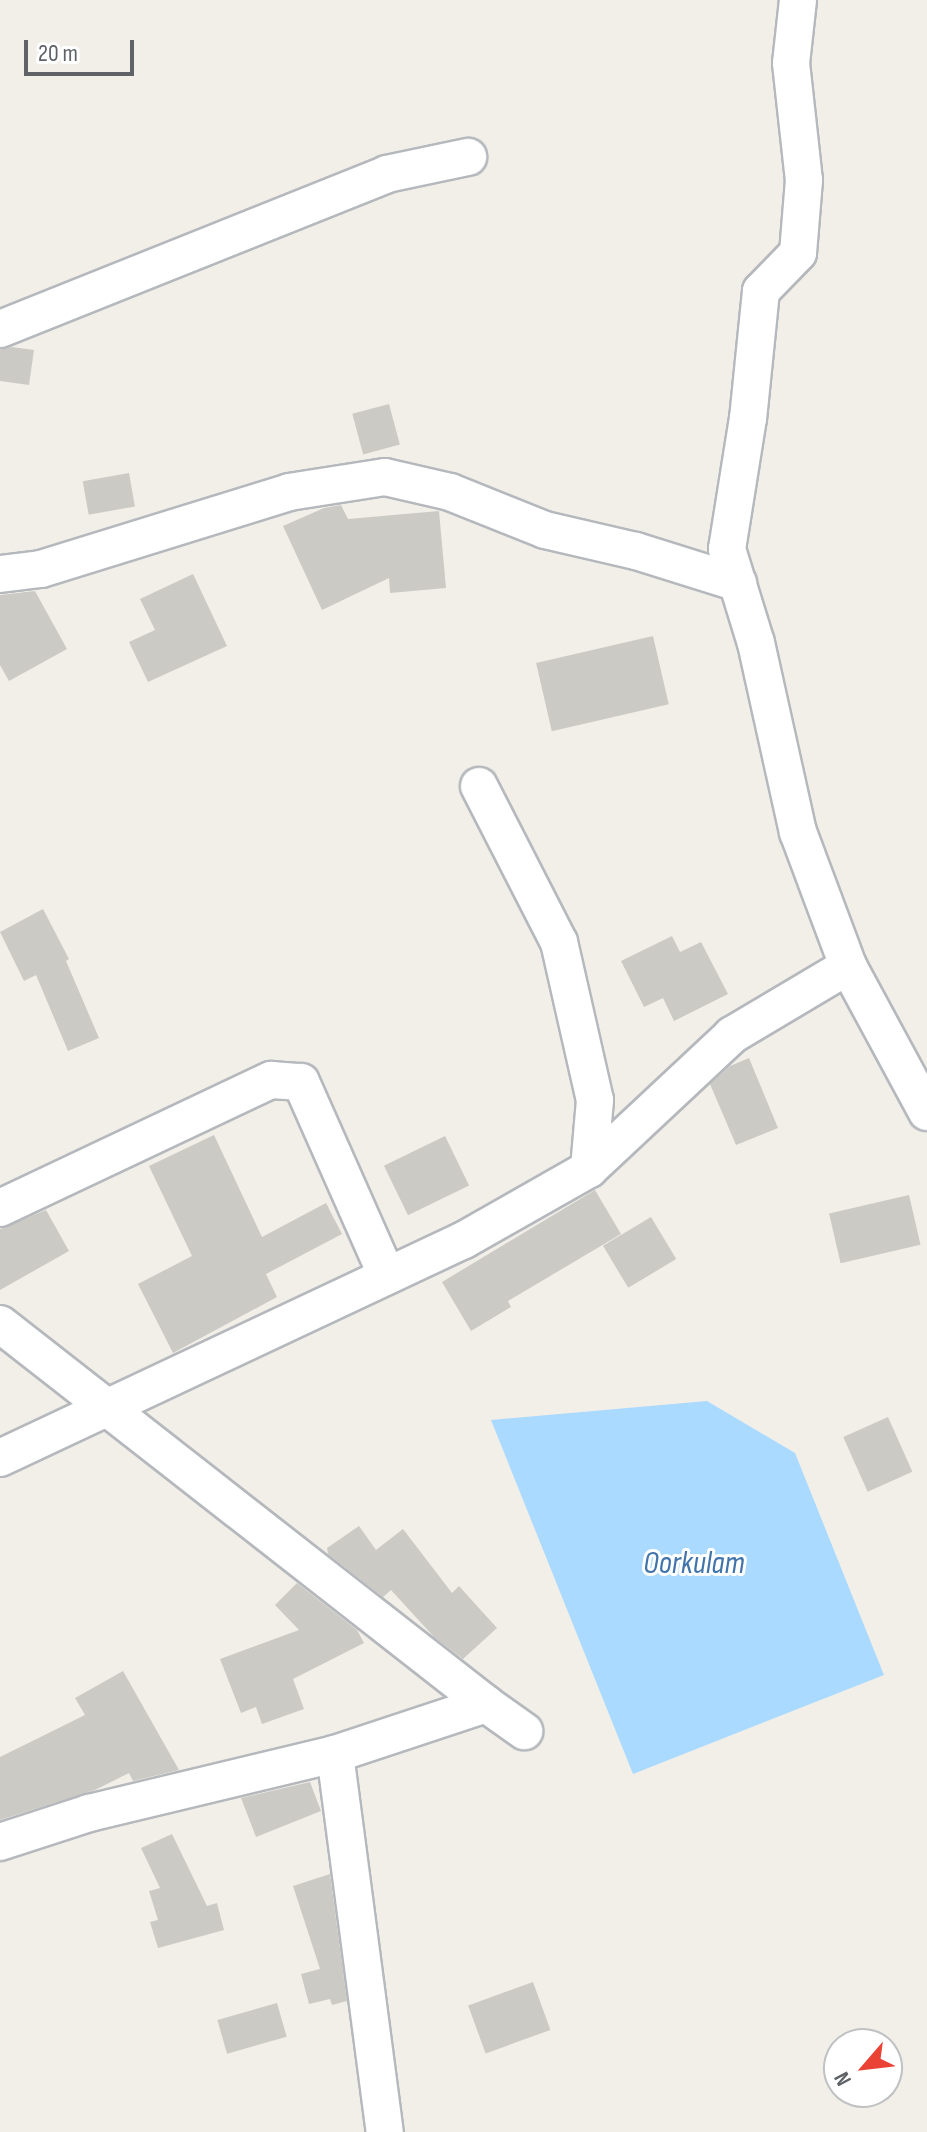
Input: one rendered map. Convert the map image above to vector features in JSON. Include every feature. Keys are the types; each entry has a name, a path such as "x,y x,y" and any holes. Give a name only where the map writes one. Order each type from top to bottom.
{"street":[{"path":"798,0 791,63 804,180 798,253 761,291 748,418 727,549 756,643 798,832 848,966 927,1112"},
{"path":"0,329 387,174 468,157"},
{"path":"0,574 41,569 289,492 385,477 450,492 545,530 636,551 738,583"},
{"path":"479,786 559,942 595,1100 589,1169"},
{"path":"0,1458 464,1240 589,1169 732,1035 848,966"},
{"path":"0,1208 271,1080 301,1082 387,1276"},
{"path":"0,1324 105,1409 524,1731"},
{"path":"0,1842 89,1813 335,1754 486,1704"},
{"path":"335,1754 385,2132"}],"water":[{"name":"Oorkulam","path":"707,1401 795,1453 884,1675 633,1774 491,1420"}],"building":[{"path":"12,347 34,350 29,385 0,381 0,350"},
{"path":"389,404 400,445 363,454 352,414"},
{"path":"129,473 135,506 89,515 83,481"},
{"path":"341,505 348,519 439,511 446,588 390,593 389,578 322,610 283,526 324,508"},
{"path":"193,574 227,646 148,682 129,642 155,630 140,599"},
{"path":"35,591 67,649 9,681 0,665 0,595"},
{"path":"653,636 669,704 552,731 536,663"},
{"path":"43,909 69,959 66,961 99,1038 68,1051 36,975 24,981 0,932"},
{"path":"672,936 680,952 701,942 728,994 674,1021 663,998 644,1007 621,961"},
{"path":"749,1058 778,1128 736,1145 710,1084 730,1066"},
{"path":"214,1135 262,1237 326,1203 342,1234 266,1274 277,1297 173,1353 138,1284 192,1256 149,1166"},
{"path":"445,1136 469,1185 408,1215 384,1166"},
{"path":"595,1190 621,1234 508,1301 511,1307 471,1331 442,1282"},
{"path":"909,1195 920,1245 841,1263 829,1213"},
{"path":"46,1210 69,1251 0,1290 0,1229"},
{"path":"651,1217 676,1259 628,1288 603,1246"},
{"path":"888,1417 912,1472 868,1492 843,1437"},
{"path":"359,1526 376,1550 403,1529 452,1593 459,1586 497,1628 463,1659 434,1637 391,1590 383,1597 328,1554 327,1548"},
{"path":"297,1583 357,1630 364,1643 293,1679 304,1709 262,1724 256,1707 241,1713 220,1659 299,1630 275,1605"},
{"path":"123,1671 179,1770 133,1781 129,1773 95,1790 0,1820 0,1757 85,1715 75,1698"},
{"path":"310,1782 321,1811 256,1837 241,1798"},
{"path":"172,1834 207,1906 217,1903 224,1930 158,1948 150,1922 158,1920 149,1891 160,1888 141,1848"},
{"path":"330,1874 347,2001 332,2005 330,1999 309,2004 301,1974 320,1969 293,1886"},
{"path":"533,1982 550,2030 486,2054 468,2006"},
{"path":"277,2003 287,2037 227,2054 217,2020"}]}
